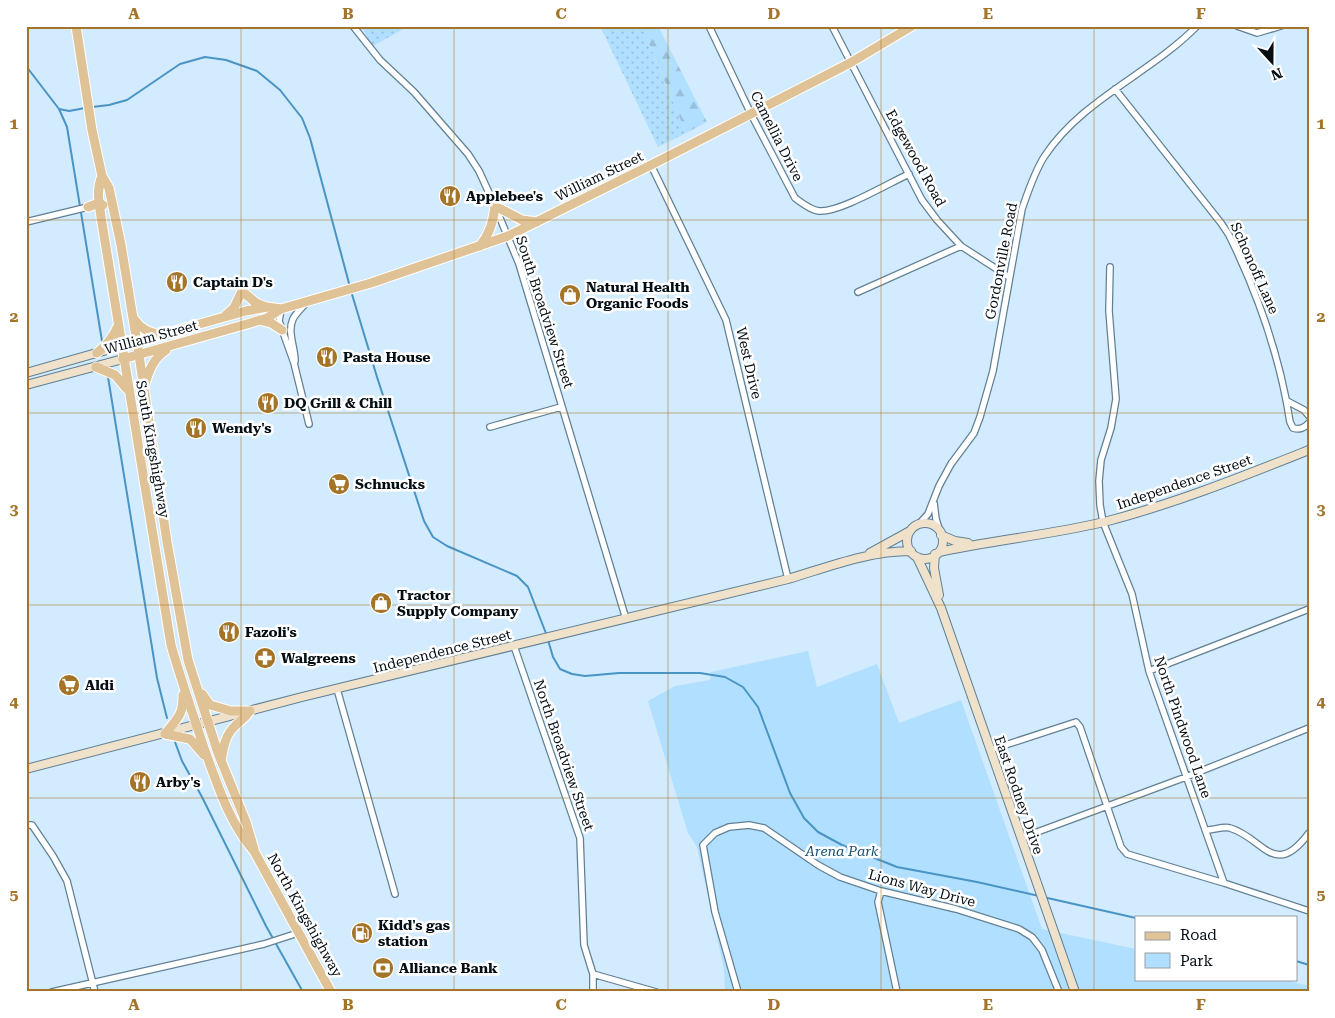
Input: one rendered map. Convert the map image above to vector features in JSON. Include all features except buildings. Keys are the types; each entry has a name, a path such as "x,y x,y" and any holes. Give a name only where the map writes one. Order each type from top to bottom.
{"main road":[{"name":"South Kingshighway","path":"76,26 92,130 102,176 109,188 133,318 188,660 208,722"},
{"name":"William Street","path":"124,359 266,318 282,309 371,283 508,236 751,114 850,62 912,26"},
{"name":"South Kingshighway","path":"102,176 98,186 101,217 171,645 196,725"},
{"path":"88,207 99,203 108,208 115,217"},
{"path":"480,247 488,236 493,222 495,206 522,220 537,222"},
{"path":"88,207 101,217"},
{"path":"224,317 234,308 242,291 256,303 267,307"},
{"name":"William Street","path":"121,346 267,307 282,309"},
{"path":"133,318 147,332 160,335"},
{"path":"259,320 271,323 282,330"},
{"path":"97,353 114,336 118,326"},
{"path":"144,389 152,365 159,355 170,347"},
{"path":"96,367 115,375 129,392"},
{"path":"196,684 210,705 231,711 250,712"},
{"path":"165,734 179,718 183,709 183,686"},
{"path":"221,761 229,733 250,712"},
{"name":"North Kingshighway","path":"208,722 221,761 246,822 254,851 331,992"},
{"name":"North Kingshighway","path":"196,725 234,823 242,838 254,851"},
{"path":"165,734 190,738 209,762"}],"street":[{"name":"South Broadview Street","path":"353,26 380,60 414,92 468,154 479,171 519,264 626,619"},
{"name":"Camellia Drive","path":"709,26 751,114 795,198 807,206 820,211 838,208 909,174"},
{"name":"Edgewood Road","path":"832,26 922,200 936,220 961,246 1009,277"},
{"name":"Gordonville Road","path":"919,524 928,514 951,464 974,433 980,417 993,371 1022,209 1029,188 1044,157 1072,124 1115,89 1170,51 1197,26"},
{"path":"1236,26 1257,33 1281,26"},
{"name":"Schonoff Lane","path":"1115,89 1229,235 1267,327 1283,379 1290,422 1293,428 1298,429 1304,428 1309,423"},
{"name":"West Drive","path":"651,165 726,320 788,579"},
{"path":"26,222 88,207"},
{"path":"858,292 961,246"},
{"name":"North Pindwood Lane","path":"1110,267 1108,311 1116,399 1111,428 1101,460 1099,481 1103,522 1132,594 1149,671 1186,777 1207,830 1224,883"},
{"path":"294,363 291,324 296,314 306,302"},
{"path":"282,309 279,321 294,363 310,424"},
{"name":"William Street","path":"26,373 121,346"},
{"name":"William Street","path":"26,384 124,359"},
{"path":"1287,401 1304,410 1309,416"},
{"path":"490,427 561,407"},
{"name":"Independence Street","path":"937,553 975,544 1103,522 1170,503 1309,450"},
{"path":"934,501 936,519 941,533 942,540 937,553 928,558 914,554 907,544 910,531 919,524 928,523 941,533"},
{"name":"Independence Street","path":"864,556 910,531"},
{"name":"Independence Street","path":"941,533 955,541 975,544"},
{"name":"Independence Street","path":"26,769 337,689 788,579 864,556 890,552 914,554"},
{"name":"East Rodney Drive","path":"937,553 934,568 941,607"},
{"name":"East Rodney Drive","path":"914,554 941,607 1075,992"},
{"path":"1149,671 1309,609"},
{"name":"North Broadview Street","path":"514,646 580,838 584,945 593,974 593,992"},
{"path":"337,689 395,894"},
{"path":"990,750 1076,722 1080,727 1121,848 1127,854 1309,910"},
{"path":"1021,838 1186,777 1309,728"},
{"name":"Lions Way Drive","path":"738,992 715,912 703,845 715,833 729,826 749,824 764,828 818,865 840,877 881,891 956,909 1020,929 1032,937 1042,950 1059,992"},
{"path":"26,825 32,825 67,881 95,992"},
{"path":"1207,830 1229,828 1249,838 1270,853 1280,854 1291,852 1299,847 1309,833"},
{"path":"881,891 878,902 897,992"},
{"path":"52,992 264,944 298,933"},
{"path":"593,974 656,992"}],"green space":[{"path":"361,26 409,26 373,46"},
{"path":"600,26 642,26 686,133 658,147"},
{"path":"642,26 658,26 707,122 686,133"},
{"name":"Arena Park","path":"808,651 817,687 877,664 899,723 961,700 1042,929 1135,949 1135,980 1284,980 1309,986 1309,992 725,992 724,969 697,847 688,833 648,701 675,686 710,680 711,672"}],"waterway":[{"path":"92,107 127,100 180,64 205,57 226,60 257,71 280,90 302,118 310,138 350,287"},
{"path":"26,66 59,109 69,111 85,108"},
{"path":"59,109 67,127 102,341"},
{"path":"351,291 424,521 433,537 447,546 517,576 528,587 547,636"},
{"path":"108,377 157,678 167,718"},
{"path":"548,640 553,657 560,669 572,674 585,676 619,673 700,673 725,677 743,687 758,707 790,793 804,818 818,832 842,845 897,867 1039,896"},
{"path":"175,742 182,761 266,926 303,992"},
{"path":"1043,897 1135,918"},
{"path":"1298,962 1309,965"}],"place":[{"name":"Applebee's","path":"450,196"},
{"name":"Captain D's","path":"177,282"},
{"name":"Natural Health Organic Foods","path":"570,295"},
{"name":"Pasta House","path":"327,357"},
{"name":"DQ Grill & Chill","path":"268,403"},
{"name":"Wendy's","path":"196,428"},
{"name":"Schnucks","path":"339,484"},
{"name":"Tractor Supply Company","path":"381,603"},
{"name":"Fazoli's","path":"229,632"},
{"name":"Walgreens","path":"265,658"},
{"name":"Aldi","path":"69,685"},
{"name":"Arby's","path":"140,782"},
{"name":"Kidd's gas station","path":"362,933"},
{"name":"Alliance Bank","path":"383,968"}]}
